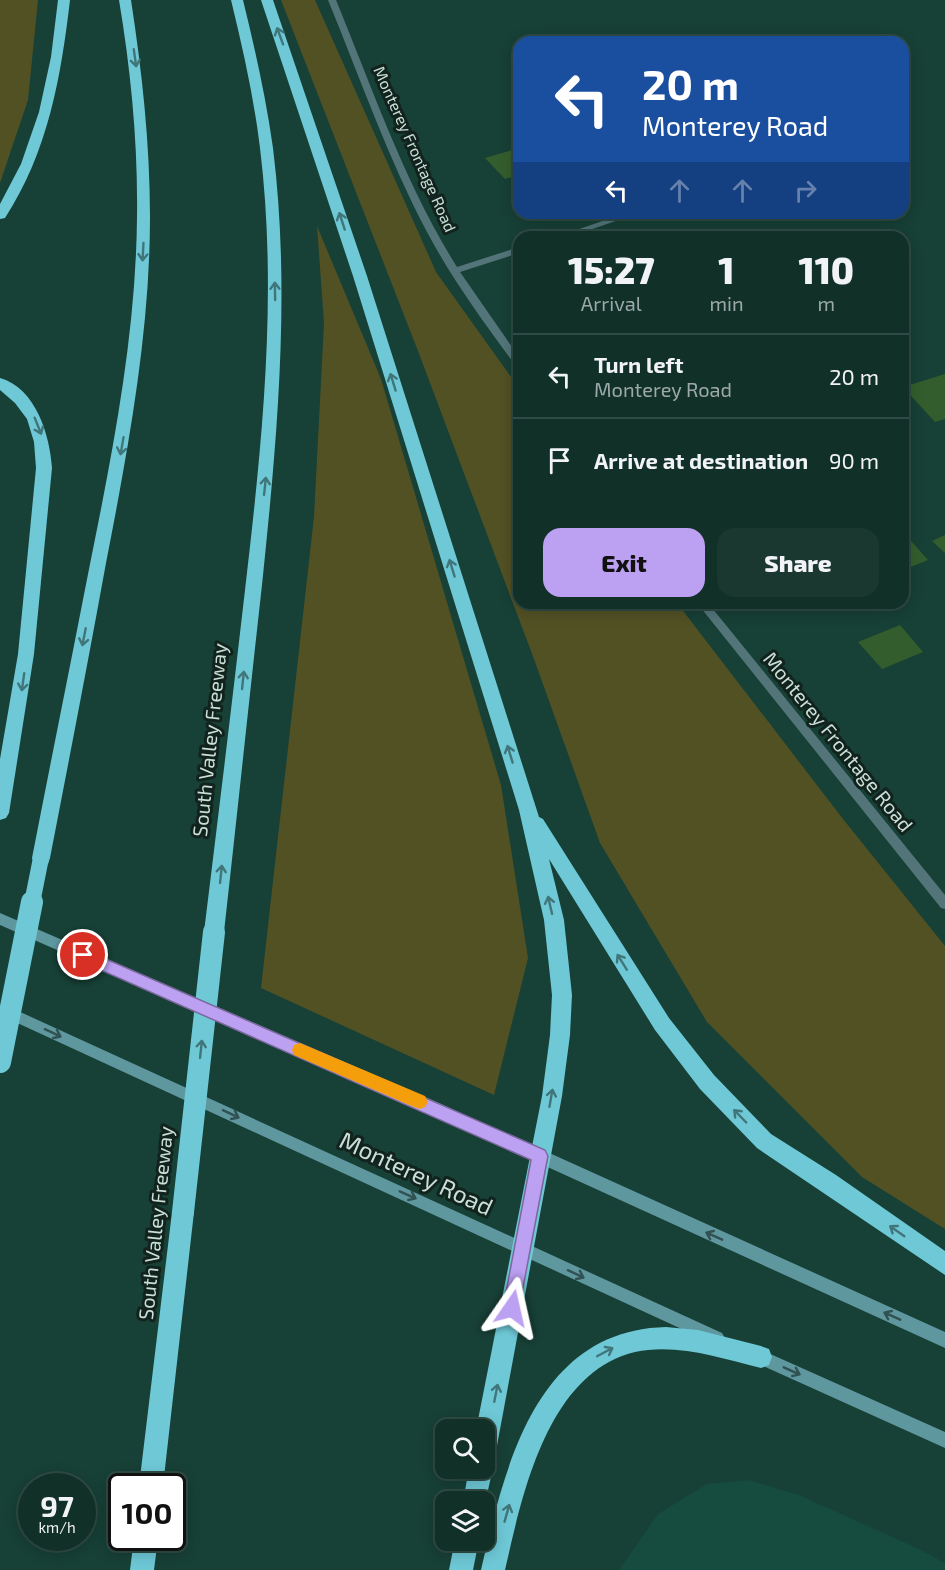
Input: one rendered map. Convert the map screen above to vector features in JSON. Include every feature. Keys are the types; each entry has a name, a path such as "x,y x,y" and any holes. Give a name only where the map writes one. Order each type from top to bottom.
{"highway":[{"path":"0,215 20,180 46,113 56,68 63,0"},
{"path":"0,1062 118,465 132,380 144,230 143,134 134,51 125,0"},
{"name":"South Valley Freeway","path":"153,1473 266,477 275,315 274,242 266,146 252,60 237,0"},
{"path":"267,0 360,276 528,810 554,920 562,995 560,1035 552,1096 490,1419"},
{"path":"0,383 24,402 38,425 42,439 44,468 25,664 0,813"},
{"path":"528,810 662,1024 707,1082 764,1141 828,1182 945,1264"},
{"path":"493,1570 514,1487 536,1430 549,1406 585,1364 614,1347 635,1341 659,1339 706,1343 761,1357"},
{"path":"142,1570 144,1551"},
{"path":"461,1570 465,1551"}],"main road":[{"path":"0,919 540,1156 945,1340"},
{"name":"Monterey Road","path":"0,1009 945,1440"}],"street":[{"name":"Monterey Frontage Road","path":"332,0 407,180 431,231 454,271 513,355"},
{"path":"579,231 616,219"},
{"path":"454,271 513,252"},
{"name":"Monterey Frontage Road","path":"707,609 945,904"}],"shaded area":[{"path":"0,0 38,0 28,100 0,183"},
{"path":"281,0 315,0 436,272 513,380 513,603 418,351"},
{"path":"317,226 381,379 501,785 528,958 494,1095 261,988 314,517 324,323"},
{"path":"515,609 682,609 843,819 945,946 945,1229 862,1177 707,1022 600,843"},
{"path":"749,1480 799,1495 917,1548 945,1563 945,1570 619,1570 658,1514 707,1484"}],"building":[{"path":"513,150 513,177 505,179 485,158"},
{"path":"945,374 945,419 935,422 909,394 909,385"},
{"path":"945,535 945,553 932,541"},
{"path":"909,539 928,560 909,568"},
{"path":"900,625 923,652 882,669 858,642"}],"slow traffic":[{"path":"300,1050 420,1102"}],"route":[{"path":"83,955 540,1156 512,1308"}]}
